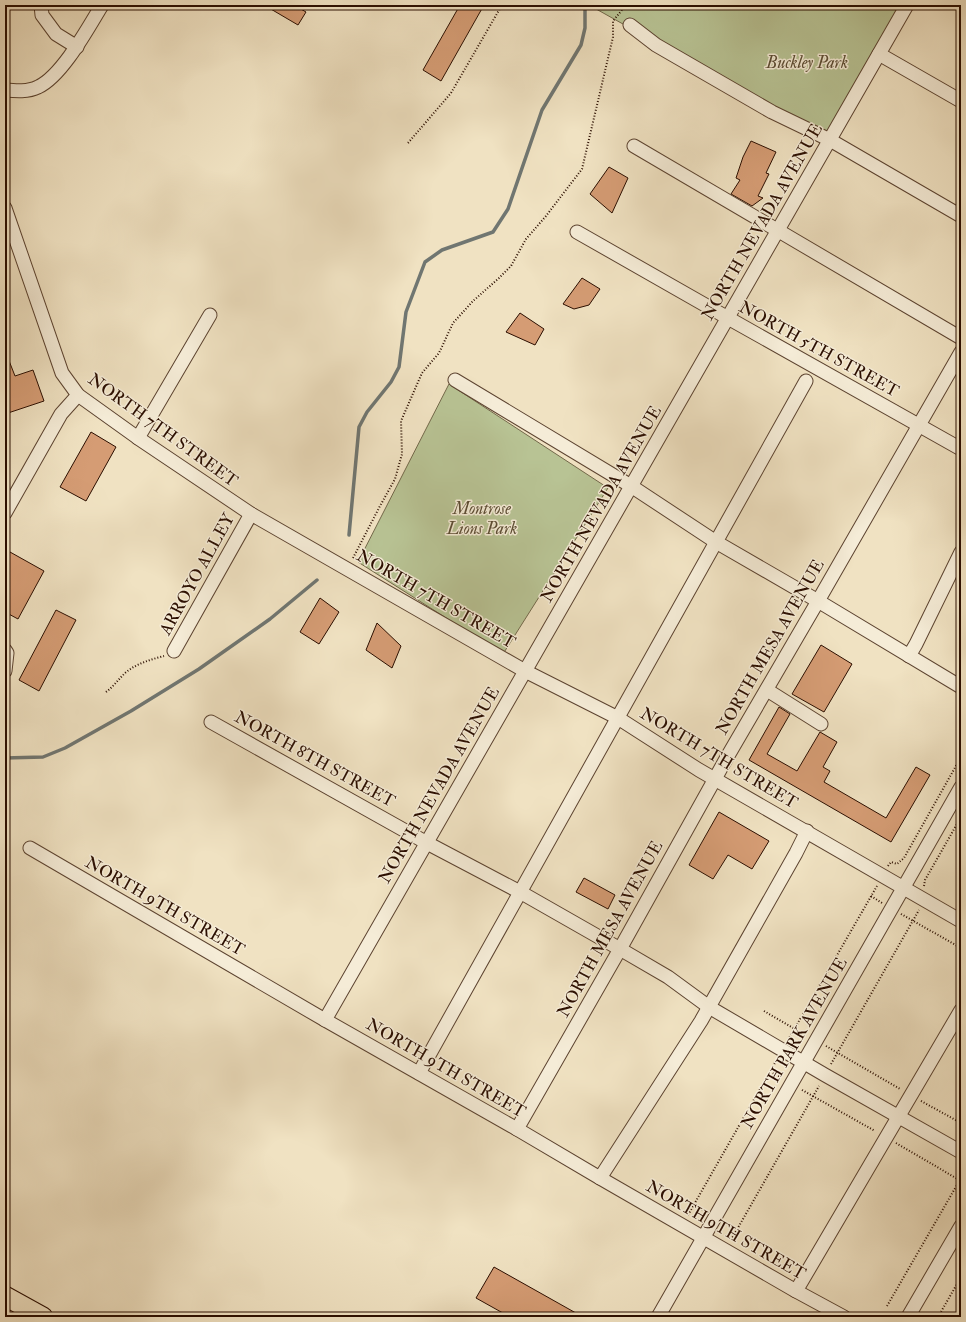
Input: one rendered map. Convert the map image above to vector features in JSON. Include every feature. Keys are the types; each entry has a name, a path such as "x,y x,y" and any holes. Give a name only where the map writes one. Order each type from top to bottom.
{"highway":[{"path":"5,1296 43,1317"}],"street":[{"path":"42,5 42,15 56,34 77,47"},
{"path":"5,90 26,91 38,88 49,81 77,47 102,5"},
{"name":"NORTH NEVADA AVENUE","path":"325,1020 907,5"},
{"path":"630,25 656,45 772,112 830,140 961,216"},
{"path":"879,54 961,101"},
{"path":"634,146 961,338"},
{"name":"NORTH 7TH STREET","path":"5,208 62,374 78,395 138,438 251,514 525,671 618,718 716,779 961,921"},
{"name":"NORTH 5TH STREET","path":"577,232 961,449"},
{"path":"138,438 210,315"},
{"name":"NORTH MESA AVENUE","path":"517,1129 766,690 961,352"},
{"path":"455,380 631,486 716,542 961,687"},
{"path":"419,1073 806,381"},
{"path":"5,513 61,414 78,395"},
{"name":"ARROYO ALLEY","path":"174,651 251,514"},
{"path":"909,656 961,552"},
{"path":"5,650 5,671"},
{"path":"766,690 821,724"},
{"name":"NORTH 8TH STREET","path":"211,722 427,843 520,892 620,949 668,977 709,1007 961,1152"},
{"name":"NORTH PARK AVENUE","path":"658,1317 903,888 957,801 961,787"},
{"path":"600,1178 701,1021 807,831"},
{"name":"NORTH 9TH STREET","path":"30,848 325,1020 517,1129 796,1291 844,1317"},
{"path":"796,1291 910,1094 961,1010"},
{"path":"908,1317 961,1226"}],"path":[{"path":"408,143 451,93 502,5"},
{"path":"348,569 395,480 402,454 402,421 422,373 439,353 453,323 473,301 500,278 511,266 526,239 546,216 582,169 613,37 613,21 626,5"},
{"path":"106,692 114,686 124,674 138,664 165,656 174,651"},
{"path":"682,1225 890,862 897,864 904,858 961,757"},
{"path":"725,1249 918,911 925,880 961,817"},
{"path":"913,920 961,948"},
{"path":"764,1011 795,1029"},
{"path":"837,1053 961,1123"},
{"path":"887,1306 961,1180"},
{"path":"938,1317 961,1277"}],"green space":[{"name":"Buckley Park","path":"589,5 907,5 830,140"},
{"name":"Montrose Lions Park","path":"449,384 608,488 503,654 358,562"}],"building":[{"path":"264,5 294,5 306,12 298,25"},
{"path":"460,5 484,5 441,81 423,70"},
{"path":"751,141 776,152 766,173 769,174 758,196 763,198 752,206 731,194 740,180 736,178 743,157"},
{"path":"609,167 628,178 612,213 590,194"},
{"path":"582,278 600,289 589,305 574,309 563,304"},
{"path":"520,313 544,329 535,345 506,332"},
{"path":"5,353 15,376 33,370 44,401 5,414"},
{"path":"91,432 116,447 86,501 60,487"},
{"path":"10,552 44,571 18,619 5,612 5,560"},
{"path":"320,598 339,612 319,644 300,632"},
{"path":"56,610 76,620 39,691 19,680"},
{"path":"377,623 401,646 392,668 366,650"},
{"path":"821,645 852,664 824,712 792,694"},
{"path":"779,707 790,714 767,754 797,771 820,732 837,742 823,767 830,771 824,782 886,818 916,767 930,775 891,842 749,760"},
{"path":"719,812 769,841 752,869 728,855 713,879 689,865"},
{"path":"584,878 615,895 608,909 576,892"},
{"path":"494,1267 583,1317 510,1317 476,1298"}],"waterway":[{"path":"349,535 359,427 367,412 391,382 399,367 406,312 425,262 442,250 493,232 508,209 542,110 581,45 585,28 585,5"},
{"path":"5,758 43,757 65,748 131,711 199,669 270,619 317,580"}]}
